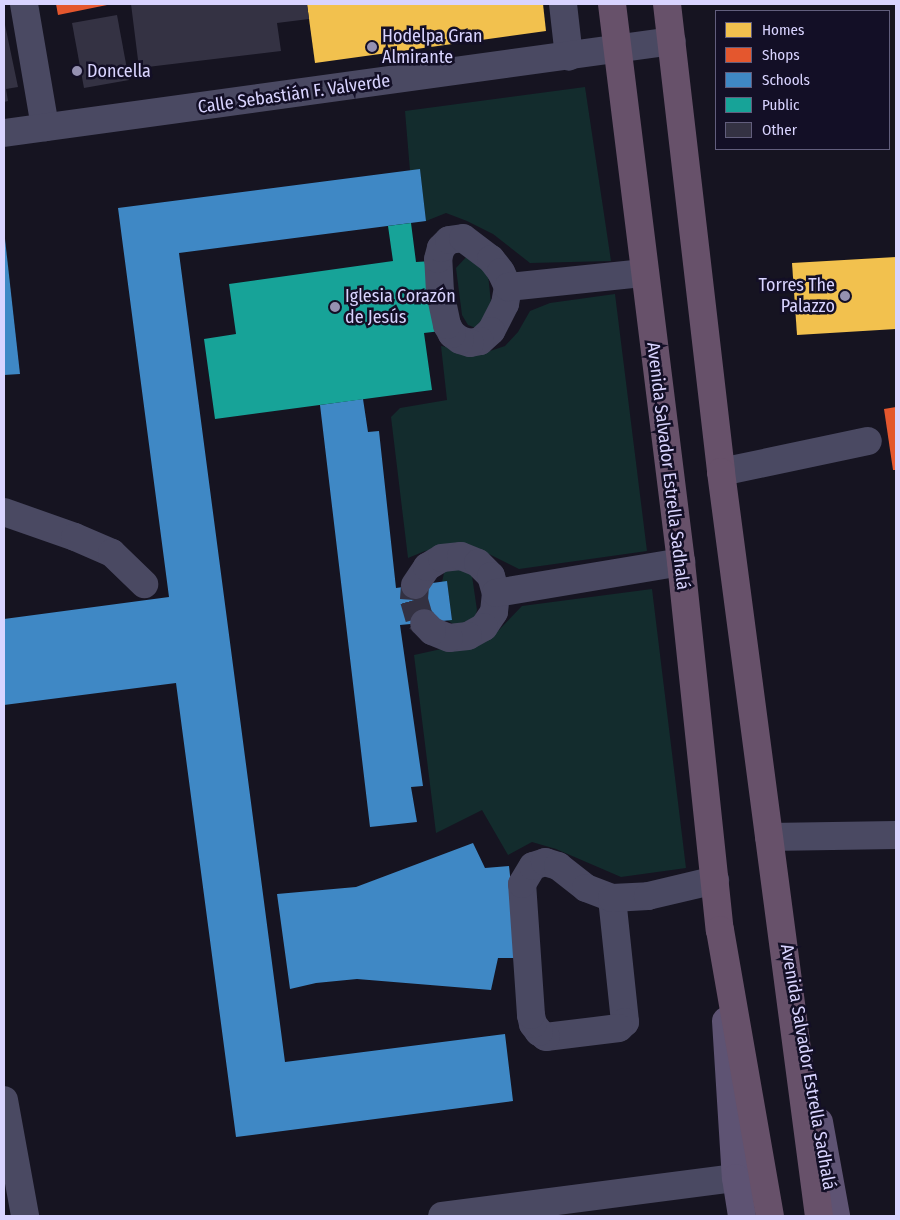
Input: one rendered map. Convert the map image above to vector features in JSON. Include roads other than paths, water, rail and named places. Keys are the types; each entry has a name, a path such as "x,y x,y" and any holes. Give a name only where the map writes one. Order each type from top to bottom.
{"highway":[{"name":"Avenida Salvador Estrella Sadhalá","path":"612,4 681,562 720,930 770,1216"},
{"name":"Avenida Salvador Estrella Sadhalá","path":"667,4 722,472 819,1216"}],"main road":[{"name":"Avenida Salvador Estrella Sadhalá","path":"781,917 836,1216"},
{"name":"Avenida Salvador Estrella Sadhalá","path":"720,930 736,1178 742,1216"}],"street":[{"path":"24,4 45,127"},
{"path":"563,4 569,57"},
{"name":"Calle Sebastián F. Valverde","path":"4,133 569,57 672,41"},
{"path":"508,287 644,273"},
{"path":"722,472 868,441"},
{"path":"4,512 75,537 112,553 144,584"},
{"path":"415,585 427,567 442,558 461,556 478,563 491,576 496,594 494,612 484,627 468,636 449,638 432,632 424,623"},
{"path":"496,594 681,562"},
{"path":"769,837 896,835"},
{"path":"612,898 625,1022 619,1028 546,1037 533,1024 531,1015 522,884 533,866 545,862 558,866 586,888 612,898 648,896 715,880"},
{"path":"4,1100 25,1216"},
{"path":"442,1216 472,1214 736,1178"}],"tunnel":[{"path":"415,585 414,600 419,618 424,623"}],"place":[{"name":"Hodelpa Gran Almirante","path":"372,47"},
{"name":"Doncella","path":"77,71"},
{"name":"Torres The Palazzo","path":"845,296"},
{"name":"Iglesia Corazón de Jesús","path":"335,307"}]}
